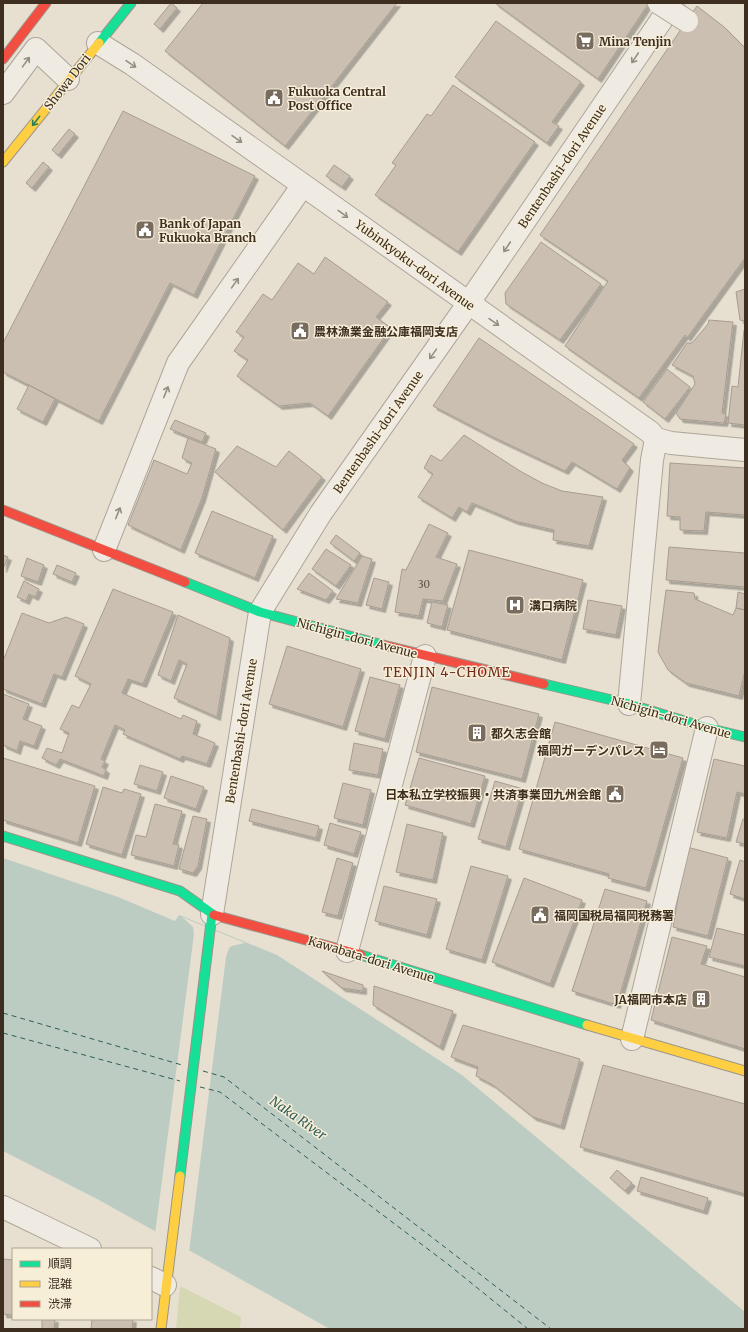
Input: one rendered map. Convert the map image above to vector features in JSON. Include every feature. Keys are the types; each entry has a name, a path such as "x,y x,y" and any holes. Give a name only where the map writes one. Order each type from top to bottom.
{"street":[{"name":"Showa Dori","path":"3,162 68,79 131,3"},
{"path":"659,3 687,21"},
{"name":"Bentenbashi-dori Avenue","path":"211,921 260,612 321,513 468,304 673,3"},
{"path":"3,59 44,4"},
{"name":"Yubinkyoku-dori Avenue","path":"98,43 132,64 303,185 468,304 650,432 656,439 671,443 745,450"},
{"path":"3,94 36,49 68,79"},
{"path":"104,550 178,363 303,185"},
{"path":"629,704 652,460 656,439"},
{"name":"Nichigin-dori Avenue","path":"3,510 260,612 425,656 629,704 708,728 745,737"},
{"path":"347,951 425,656"},
{"path":"632,1039 708,728"},
{"name":"Kawabata-dori Avenue","path":"3,836 180,891 211,921 347,951 632,1039 745,1071"},
{"path":"161,1329 158,1282 171,1245 211,921"},
{"path":"3,1207 88,1248"}],"green space":[{"path":"180,1286 241,1317 240,1329 176,1329"}],"water":[{"name":"Naka River","path":"3,858 118,897 175,921 179,915 182,916 277,955 462,1075 745,1312 745,1329 330,1329 99,1200 3,1151"}],"pier":[{"path":"182,917 245,943 229,948 226,957 189,1252 155,1234 194,934 193,927"}],"building":[{"path":"171,3 177,8 160,29 154,24"},
{"name":"Fukuoka Central Post Office","path":"203,3 397,3 285,146 165,51"},
{"name":"Mina Tenjin","path":"495,3 649,3 598,79"},
{"path":"697,6 724,27 745,48 745,258 687,338 685,335 639,398 565,346 608,281 540,235"},
{"path":"496,21 581,82 552,122 559,126 547,143 455,77"},
{"path":"453,85 535,142 458,252 375,195 396,165 392,163 427,114 431,116"},
{"name":"Bank of Japan Fukuoka Branch","path":"123,111 255,176 194,295 170,283 99,421 3,372 3,343"},
{"path":"69,129 75,134 58,155 52,150"},
{"path":"43,162 49,167 32,188 26,183"},
{"path":"334,165 350,176 342,187 326,176"},
{"path":"541,242 601,284 560,340 506,304 505,293"},
{"path":"325,257 388,302 376,317 391,328 328,416 310,403 279,406 237,376 248,360 234,351 244,337 236,332 263,294 272,300 298,263 314,274"},
{"path":"745,289 745,321 740,320 736,292"},
{"path":"709,320 733,322 722,413 726,414 724,423 680,419 676,413 695,384 693,376 672,365 687,343 692,343 708,324"},
{"path":"744,330 745,425 728,423 732,386 738,387"},
{"path":"479,338 634,444 622,460 630,468 617,489 572,462 565,471 493,437 433,406"},
{"path":"667,369 690,387 665,419 643,402"},
{"path":"29,385 55,399 43,422 17,409"},
{"path":"175,420 206,433 202,442 170,429"},
{"path":"464,435 520,471 542,483 562,491 603,497 589,546 553,540 554,530 515,521 472,503 467,512 459,507 452,518 418,497 433,474 424,468 431,455 441,461"},
{"path":"188,438 216,449 202,498 181,550 128,525 154,460 187,474 192,463 182,458"},
{"path":"237,446 276,467 289,451 322,477 283,530 215,472"},
{"path":"670,463 745,468 745,515 706,512 704,531 680,530 680,517 667,516"},
{"path":"212,511 273,536 255,578 195,553"},
{"path":"429,524 448,533 436,557 457,564 443,601 423,599 419,616 395,612 402,569 406,570"},
{"path":"336,535 360,553 354,561 330,543"},
{"path":"669,547 745,553 745,587 666,580"},
{"path":"326,549 351,565 336,586 312,569"},
{"name":"溝口病院","path":"469,550 583,580 562,660 447,630"},
{"path":"3,555 8,557 3,569"},
{"path":"362,556 372,559 358,603 336,599"},
{"path":"27,558 44,565 38,582 21,576"},
{"path":"57,565 76,573 72,582 53,574"},
{"path":"309,573 333,591 326,600 297,589"},
{"path":"374,578 389,582 382,609 366,605"},
{"path":"24,581 39,589 35,597 29,594 26,601 17,597"},
{"path":"113,589 173,612 143,684 128,679 122,693 181,719 183,715 197,721 193,734 215,743 207,764 182,756 180,759 123,734 125,730 115,725 101,759 105,761 102,767 106,770 104,776 60,759 56,765 42,758 47,748 62,753 69,733 60,729 72,705 79,708 91,684 75,676"},
{"path":"666,590 694,593 695,599 733,615 736,608 745,610 745,671 739,696 686,683 668,670 658,652"},
{"path":"738,592 745,594 745,610 736,608"},
{"path":"588,600 622,606 616,635 583,629"},
{"path":"432,602 448,605 442,627 427,623"},
{"path":"22,613 49,623 66,617 84,624 62,677 54,674 42,704 3,689 3,661"},
{"path":"178,615 230,638 217,717 174,698 187,664 179,660 171,681 158,675"},
{"path":"287,646 361,669 343,727 269,704"},
{"path":"370,677 400,685 385,739 355,731"},
{"name":"都久志会館","path":"432,687 539,714 522,779 416,752"},
{"path":"3,694 29,704 23,719 42,726 34,746 20,741 17,751 3,745"},
{"path":"555,722 683,758 646,888 608,878 609,874 519,849"},
{"path":"354,743 383,749 378,775 349,770"},
{"path":"3,758 95,786 78,843 3,820"},
{"path":"419,758 485,776 471,824 405,805"},
{"path":"714,759 745,766 745,794 737,792 727,838 697,832"},
{"path":"140,765 163,772 157,791 134,784"},
{"path":"171,776 204,787 196,809 164,798"},
{"path":"495,781 523,789 506,847 478,839"},
{"path":"343,783 371,790 363,825 334,818"},
{"path":"103,787 122,793 124,789 141,794 122,855 86,844"},
{"path":"155,804 182,811 173,844 179,845 174,866 131,855 136,835 146,837"},
{"path":"252,809 319,826 316,838 249,821"},
{"path":"193,816 207,819 198,866 193,873 179,869"},
{"path":"743,819 745,819 745,844 736,842"},
{"path":"330,823 361,832 354,854 324,845"},
{"path":"407,824 443,833 433,880 396,872"},
{"path":"687,847 728,858 708,936 673,927"},
{"path":"337,858 353,863 338,916 322,912"},
{"path":"740,860 745,862 745,899 730,894"},
{"path":"471,866 508,876 482,960 446,949"},
{"path":"524,878 582,900 550,984 492,962"},
{"path":"384,886 437,899 427,935 375,921"},
{"path":"605,889 647,901 617,1005 572,991"},
{"path":"717,928 745,935 745,966 709,957"},
{"name":"JA福岡市本店","path":"672,937 707,946 701,964 745,977 745,1049 651,1020"},
{"path":"322,971 363,985 363,991 342,988"},
{"path":"374,986 453,1011 440,1047 373,1005"},
{"path":"463,1025 580,1059 561,1126 533,1117 493,1085 476,1076 478,1067 451,1057"},
{"path":"603,1065 745,1104 745,1194 580,1147"},
{"path":"617,1170 632,1183 625,1191 610,1178"},
{"path":"641,1177 708,1198 704,1211 637,1191"},
{"path":"3,1259 12,1260 12,1315 3,1314"},
{"path":"42,1320 55,1320 54,1329 42,1329"},
{"path":"92,1320 133,1320 132,1329 91,1329"}],"ferry route":[{"path":"3,1013 182,1065"},
{"path":"3,1033 180,1081"},
{"path":"203,1071 224,1077 551,1329"},
{"path":"200,1087 220,1092 449,1265 528,1329"}],"traffic: fast":[{"path":"99,43 131,3"},
{"path":"185,582 260,612 383,645"},
{"path":"544,684 629,704 707,728 745,737"},
{"path":"3,836 180,891 214,915"},
{"path":"180,1176 212,914"},
{"path":"361,955 587,1025"}],"traffic: slow":[{"path":"3,162 99,43"},
{"path":"587,1025 745,1071"},
{"path":"161,1329 180,1176"}],"traffic: jam":[{"path":"3,59 46,3"},
{"path":"3,510 185,582"},
{"path":"383,645 544,684"},
{"path":"214,915 361,955"}],"place":[{"name":"Mina Tenjin","path":"585,41"},
{"name":"Fukuoka Central Post Office","path":"274,98"},
{"name":"Bank of Japan Fukuoka Branch","path":"145,230"},
{"name":"農林漁業金融公庫福岡支店","path":"300,331"},
{"name":"溝口病院","path":"515,605"},
{"name":"都久志会館","path":"477,733"},
{"name":"福岡ガーデンパレス","path":"659,750"},
{"name":"日本私立学校振興・共済事業団九州会館","path":"615,794"},
{"name":"福岡国税局福岡税務署","path":"540,915"},
{"name":"JA福岡市本店","path":"701,999"}],"district":[{"name":"TENJIN 4-CHOME","path":"447,672"}]}
